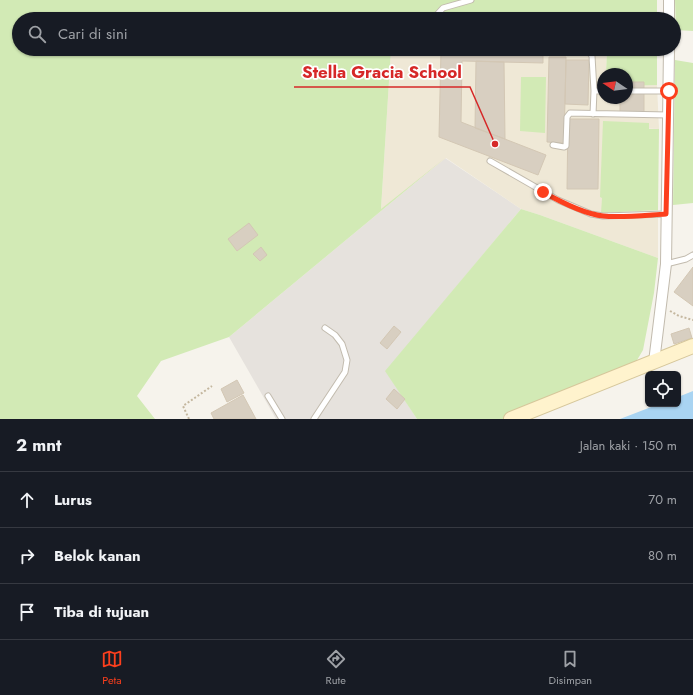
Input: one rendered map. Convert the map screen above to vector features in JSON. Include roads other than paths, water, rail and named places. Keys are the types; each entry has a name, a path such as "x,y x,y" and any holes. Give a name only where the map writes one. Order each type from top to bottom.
{"street":[{"path":"669,0 669,12"},
{"path":"654,362 666,264 669,56"},
{"path":"512,419 693,346"}],"lane":[{"path":"439,12 443,8 470,0"},
{"path":"592,56 594,91 593,114"},
{"path":"633,91 669,91"},
{"path":"553,145 566,146 566,122 568,114 570,113 668,115"},
{"path":"490,161 558,200 591,214 603,216 666,214"},
{"path":"666,264 686,259 693,255"},
{"path":"314,419 345,372 347,360 342,344 335,335 325,328"},
{"path":"268,396 282,419"}],"water":[{"path":"693,391 693,419 620,419 651,407 681,407 681,396"}],"place":[{"name":"Stella Gracia School","path":"495,144"}]}
